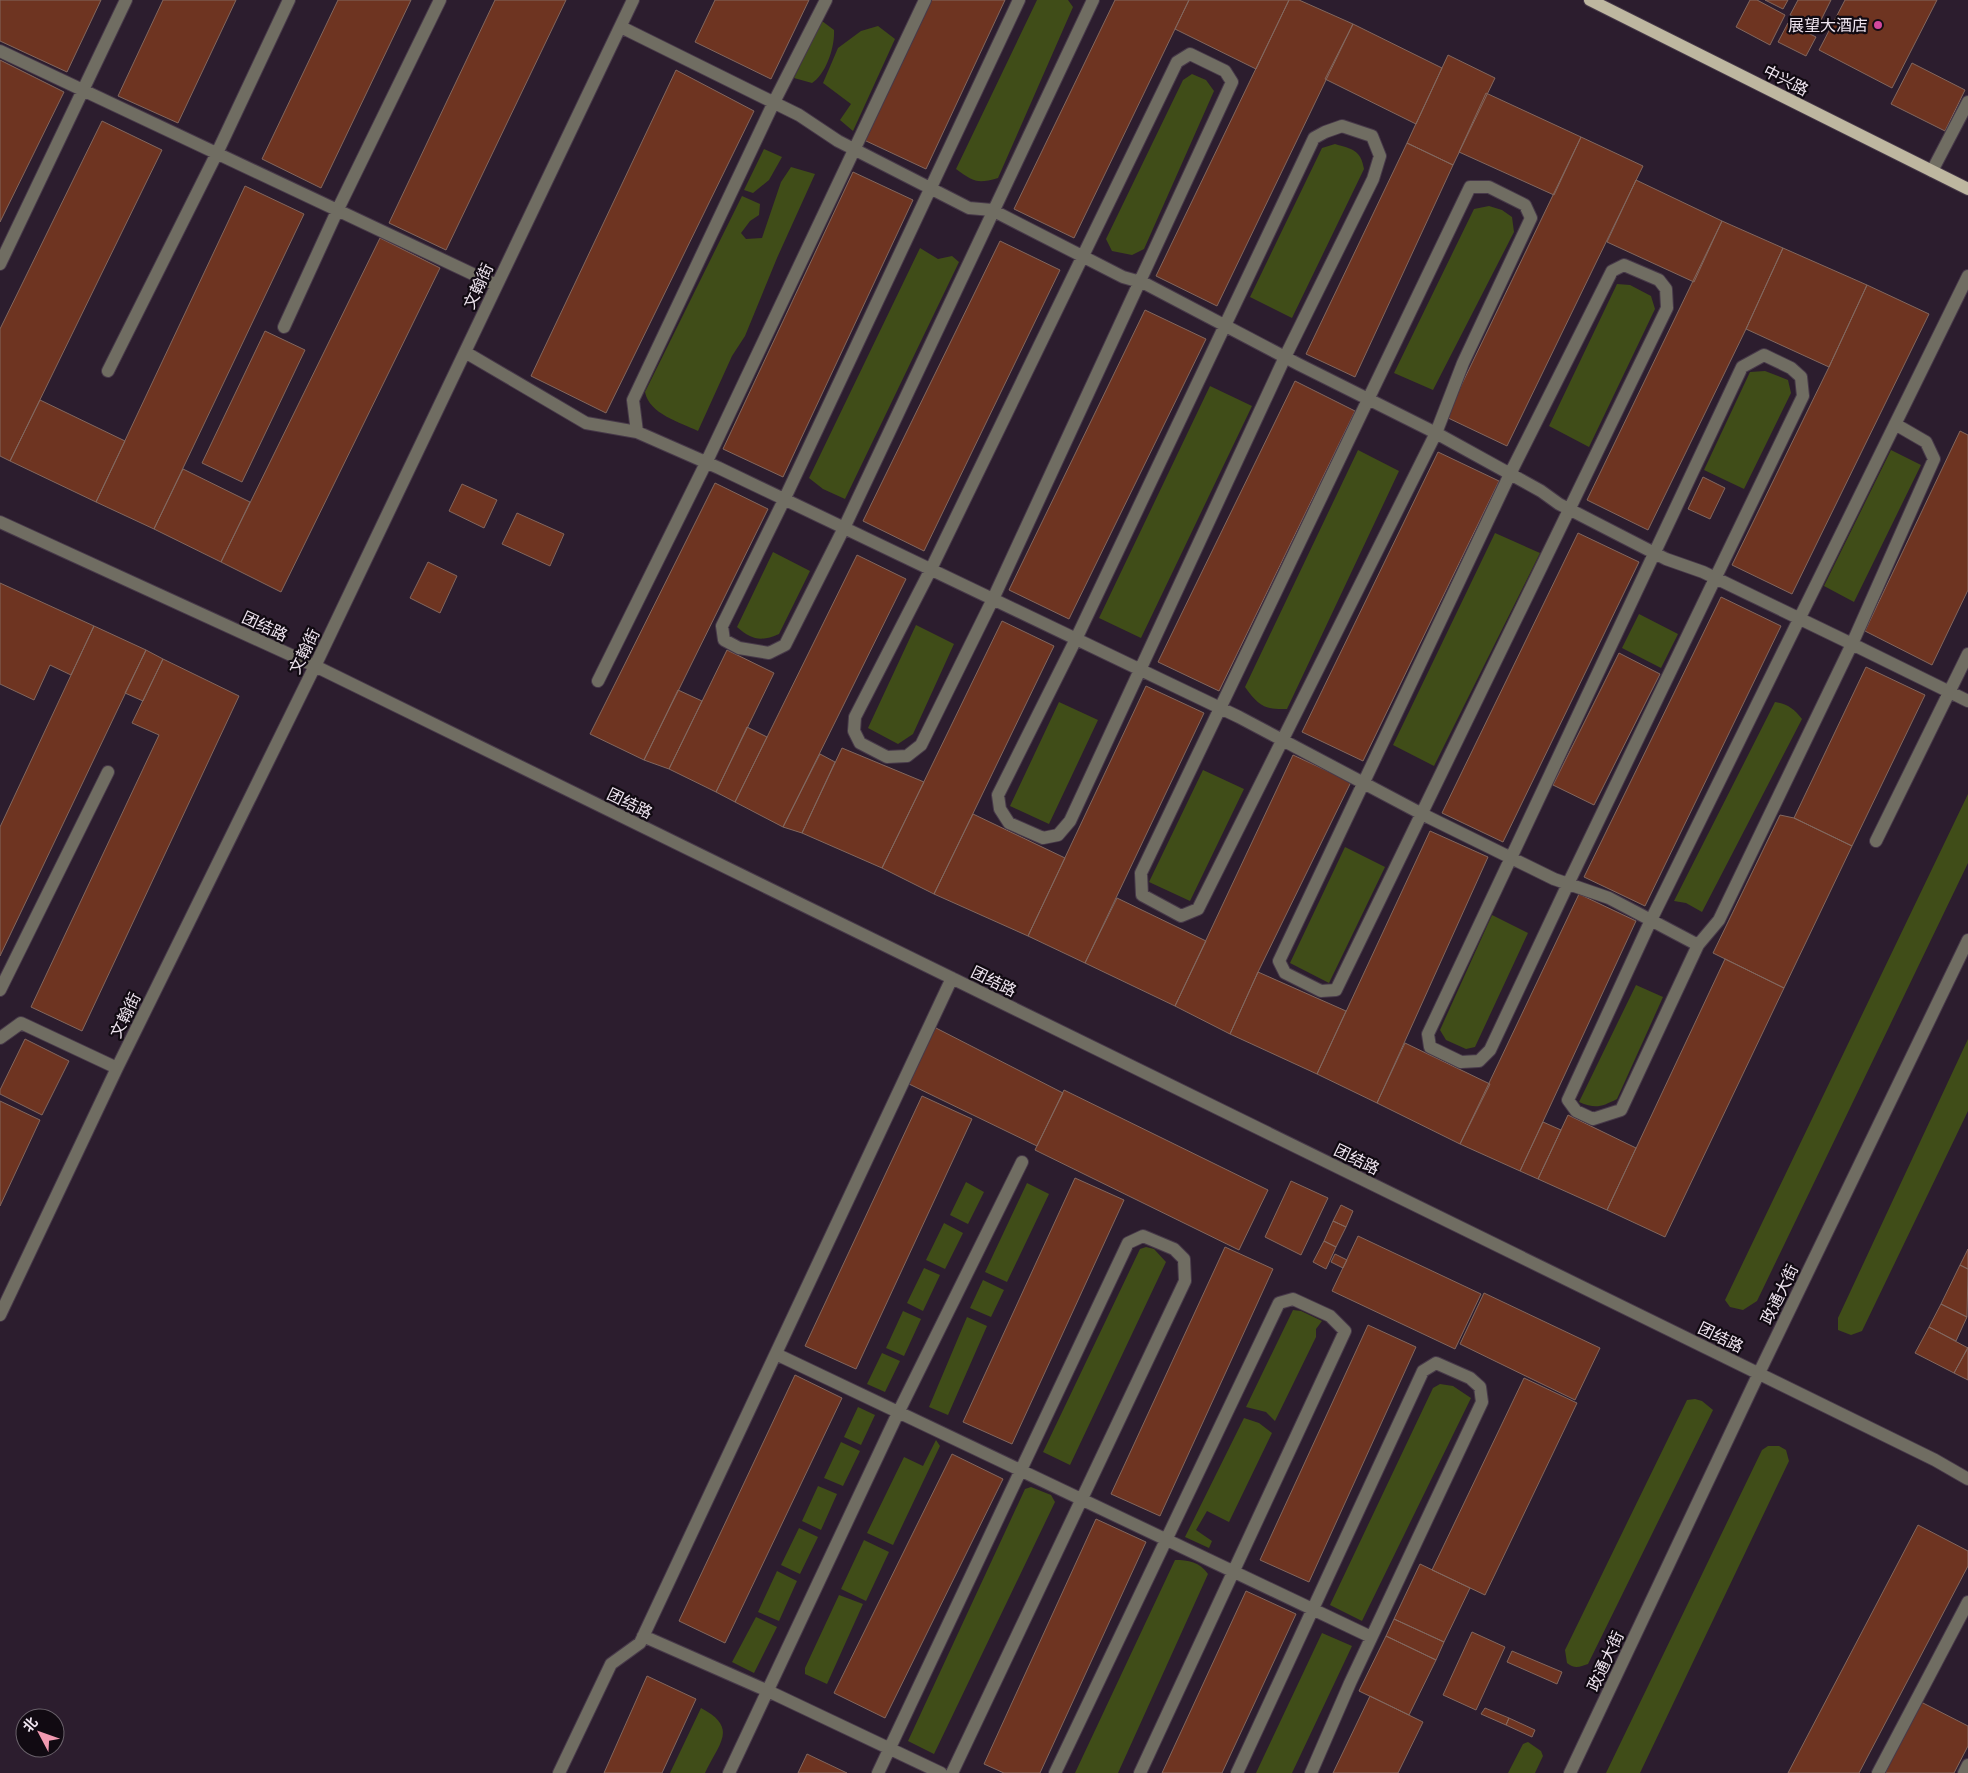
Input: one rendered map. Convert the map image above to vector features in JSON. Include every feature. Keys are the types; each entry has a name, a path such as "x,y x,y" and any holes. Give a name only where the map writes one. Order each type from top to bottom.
{"main road":[{"name":"中兴路","path":"1590,0 1968,189"}],"street":[{"path":"0,264 126,0"},
{"path":"108,371 217,153 289,0"},
{"path":"284,327 338,209 440,0"},
{"name":"文翰街","path":"0,1315 117,1068 315,666 633,0"},
{"path":"637,432 633,400 774,102 826,0"},
{"path":"598,681 706,463 853,148 925,0"},
{"path":"1019,0 784,500 722,626 724,640 739,648 769,653 785,645 844,528 992,210 1093,0"},
{"path":"621,27 799,115 853,148 969,208 992,210 1123,277 1139,281 1436,433 1568,509 1655,553 1715,577 1968,701"},
{"path":"0,51 496,285"},
{"path":"1190,54 1225,71 1232,82 993,599 922,745 907,756 887,757 860,743 854,731 855,717 931,569 1082,256 1177,62 1190,54"},
{"path":"1932,171 1968,102"},
{"path":"1342,126 1372,136 1380,156 1373,179 1285,357 1070,821 1058,835 1043,838 1009,823 1000,809 998,795 1076,639 1226,326 1314,138 1342,126"},
{"path":"1470,186 1490,187 1526,205 1531,218 1463,363 1436,433 1198,909 1182,916 1142,895 1141,873 1470,186"},
{"path":"1624,264 1659,280 1666,289 1667,308 1568,509 1336,990 1321,991 1285,973 1279,961 1510,474 1612,271 1624,264"},
{"path":"1895,424 1926,442 1934,459 1852,644 1720,920 1698,945 1621,1110 1593,1119 1576,1111 1568,1100 1651,920 1800,618 1895,424 1968,276"},
{"path":"465,352 586,423 637,432 706,463 1221,708 1422,814 1554,879 1609,898 1698,945"},
{"path":"1764,355 1792,368 1801,377 1803,396 1715,577 1490,1050 1479,1061 1461,1062 1430,1047 1428,1034 1742,367 1764,355"},
{"name":"团结路","path":"0,522 315,666 1759,1373 1935,1460 1968,1479"},
{"path":"1876,841 1968,654"},
{"path":"0,990 108,772"},
{"name":"政通大街","path":"1570,1773 1759,1373 1968,940"},
{"path":"559,1773 611,1664 640,1644 952,978"},
{"path":"0,1038 21,1023 117,1068"},
{"path":"729,1773 898,1413 1022,1162"},
{"path":"878,1773 1128,1243 1143,1236 1174,1249 1184,1258 1185,1281 952,1773"},
{"path":"1055,1773 1279,1303 1293,1299 1330,1316 1345,1331 1140,1773"},
{"path":"776,1354 1371,1637"},
{"path":"1237,1773 1423,1371 1436,1363 1470,1378 1480,1387 1482,1402 1371,1637 1311,1773"},
{"path":"1878,1773 1968,1602"},
{"path":"643,1636 768,1691 941,1773"},
{"path":"1964,1773 1968,1764"}],"green space":[{"path":"1037,0 1068,0 1073,7 998,178 976,181 956,169"},
{"path":"822,21 834,30 829,60 817,79 812,83 794,78"},
{"path":"878,26 895,39 853,131 840,120 851,104 823,83 838,48 861,31"},
{"path":"1192,74 1206,80 1214,91 1144,249 1132,255 1112,251 1106,239 1183,80"},
{"path":"1335,144 1355,151 1361,158 1364,169 1292,318 1250,297 1322,148"},
{"path":"764,149 782,157 769,180 753,193 744,190"},
{"path":"791,167 815,174 777,258 745,336 732,356 698,431 674,421 659,412 652,406 645,392 742,196 760,204 759,215 750,221 741,233 746,239 762,238 781,182"},
{"path":"1489,206 1502,210 1512,217 1514,232 1433,390 1394,373 1474,209"},
{"path":"920,248 938,259 952,256 959,262 845,499 823,489 809,478"},
{"path":"1617,284 1630,285 1651,296 1655,309 1589,447 1549,426"},
{"path":"1765,371 1788,380 1791,393 1744,489 1704,470 1750,372"},
{"path":"1210,386 1252,406 1141,638 1099,618"},
{"path":"1358,450 1399,471 1287,709 1267,707 1258,702 1245,687"},
{"path":"1891,450 1921,465 1854,602 1824,586"},
{"path":"1495,533 1540,553 1434,766 1393,745"},
{"path":"773,552 810,571 779,634 762,639 747,635 737,627"},
{"path":"1639,614 1678,634 1661,668 1622,648"},
{"path":"916,625 954,644 913,734 898,744 868,728"},
{"path":"1059,702 1098,720 1049,824 1010,806"},
{"path":"1775,702 1784,704 1796,712 1802,719 1702,912 1686,903 1674,901"},
{"path":"1203,770 1244,789 1190,901 1149,882"},
{"path":"1968,794 1968,863 1757,1301 1743,1310 1730,1307 1725,1300"},
{"path":"1345,847 1385,867 1329,983 1290,963"},
{"path":"1492,915 1528,933 1475,1047 1466,1049 1446,1040 1440,1030"},
{"path":"1636,985 1663,997 1617,1099 1598,1106 1590,1106 1579,1102"},
{"path":"1968,1039 1968,1111 1862,1331 1851,1335 1838,1330 1838,1318"},
{"path":"966,1182 984,1192 968,1224 950,1215"},
{"path":"1027,1183 1049,1194 1007,1282 985,1272"},
{"path":"944,1223 963,1233 945,1269 926,1260"},
{"path":"1146,1247 1154,1249 1166,1262 1070,1465 1043,1452 1140,1249"},
{"path":"924,1268 940,1275 923,1311 907,1303"},
{"path":"983,1280 1004,1290 991,1317 970,1308"},
{"path":"1293,1310 1301,1311 1322,1321 1316,1329 1316,1337 1275,1421 1266,1412 1246,1407"},
{"path":"903,1311 921,1319 904,1356 886,1348"},
{"path":"967,1317 987,1326 948,1415 929,1407"},
{"path":"882,1353 900,1361 885,1392 867,1384"},
{"path":"1440,1384 1453,1386 1471,1398 1362,1621 1330,1605 1433,1388"},
{"path":"1695,1399 1702,1401 1713,1410 1588,1664 1580,1667 1572,1666 1567,1663 1565,1650 1687,1400"},
{"path":"858,1407 875,1415 861,1445 844,1437"},
{"path":"1244,1418 1259,1423 1272,1433 1229,1522 1207,1511 1196,1530 1212,1541 1209,1548 1185,1537"},
{"path":"936,1440 940,1446 893,1545 867,1533 904,1457 923,1466"},
{"path":"841,1442 860,1451 843,1486 824,1478"},
{"path":"1768,1446 1779,1446 1786,1450 1789,1461 1640,1773 1606,1773 1762,1450"},
{"path":"818,1486 837,1494 821,1530 802,1521"},
{"path":"1031,1487 1051,1495 1055,1502 934,1754 908,1741 1025,1489"},
{"path":"799,1528 818,1537 800,1574 781,1565"},
{"path":"864,1540 889,1552 866,1601 841,1589"},
{"path":"1175,1560 1193,1562 1208,1574 1118,1773 1075,1773"},
{"path":"777,1571 797,1581 779,1621 758,1612"},
{"path":"839,1595 863,1604 827,1684 805,1674 805,1668"},
{"path":"756,1617 777,1627 754,1673 732,1662"},
{"path":"1322,1633 1352,1646 1292,1773 1256,1773"},
{"path":"701,1708 720,1722 723,1729 720,1745 705,1773 670,1773"},
{"path":"1528,1742 1541,1751 1543,1756 1535,1773 1508,1773 1523,1744"}],"building":[{"path":"0,0 101,0 67,72 0,41"},
{"path":"163,0 236,0 178,123 118,96"},
{"path":"338,0 411,0 321,188 262,159"},
{"path":"495,0 566,0 446,250 389,223"},
{"path":"715,0 809,0 771,79 695,42"},
{"path":"931,0 1005,0 926,169 864,140"},
{"path":"1115,0 1189,0 1074,238 1014,209"},
{"path":"1189,0 1289,0 1256,69 1175,29"},
{"path":"1289,0 1299,0 1353,24 1217,306 1156,276"},
{"path":"1750,0 1757,0 1785,15 1770,45 1736,27"},
{"path":"1765,0 1788,0 1783,9"},
{"path":"1798,0 1831,0 1817,28 1790,15"},
{"name":"展望大酒店","path":"1845,0 1937,0 1892,88 1819,50"},
{"path":"1788,23 1816,37 1806,56 1778,42"},
{"path":"1353,24 1442,68 1416,124 1325,79"},
{"path":"1448,55 1495,78 1453,165 1407,143"},
{"path":"0,60 64,92 0,222"},
{"path":"1912,63 1965,90 1945,131 1891,104"},
{"path":"676,70 754,111 606,413 531,376"},
{"path":"1486,93 1581,137 1554,195 1459,152"},
{"path":"102,121 162,150 10,461 0,456 0,329"},
{"path":"1581,137 1643,166 1507,446 1446,417"},
{"path":"1407,143 1453,165 1355,377 1306,354"},
{"path":"853,172 913,200 783,477 723,449"},
{"path":"1636,180 1722,221 1694,282 1607,242"},
{"path":"245,186 304,214 154,529 96,502"},
{"path":"1722,221 1783,248 1746,329 1648,530 1587,500"},
{"path":"380,238 440,268 281,592 221,562"},
{"path":"1000,241 1060,270 924,551 863,521"},
{"path":"1783,248 1867,285 1829,367 1746,329"},
{"path":"1867,285 1929,314 1792,594 1732,565"},
{"path":"1145,310 1206,339 1069,619 1009,590"},
{"path":"265,331 305,350 242,482 202,463"},
{"path":"1295,381 1355,411 1219,691 1158,662"},
{"path":"40,400 125,441 96,502 10,461"},
{"path":"1960,431 1968,435 1968,590 1932,665 1865,631"},
{"path":"1438,452 1499,481 1363,761 1302,732"},
{"path":"183,469 250,502 221,562 154,529"},
{"path":"1703,477 1725,488 1710,519 1688,509"},
{"path":"715,483 768,509 644,760 590,734"},
{"path":"462,484 497,500 484,528 449,511"},
{"path":"517,513 564,534 550,566 502,544"},
{"path":"1578,533 1639,562 1503,842 1442,813"},
{"path":"857,555 906,579 783,827 735,802"},
{"path":"428,562 457,576 440,613 410,598"},
{"path":"0,583 94,626 71,675 50,665 34,700 0,684"},
{"path":"1721,597 1781,626 1645,906 1584,877"},
{"path":"1002,621 1054,646 934,894 882,868"},
{"path":"94,626 146,650 0,956 0,827"},
{"path":"146,650 163,659 143,701 125,693"},
{"path":"727,650 774,673 716,792 669,769"},
{"path":"1619,653 1660,674 1594,805 1553,785"},
{"path":"163,659 239,696 82,1031 31,1007 159,735 132,723"},
{"path":"1866,667 1925,695 1852,846 1794,818"},
{"path":"1146,686 1204,713 1085,963 1028,936"},
{"path":"678,690 702,701 669,769 644,760"},
{"path":"747,727 767,737 735,802 716,792"},
{"path":"842,748 924,782 882,868 802,833"},
{"path":"820,754 835,762 802,833 783,827"},
{"path":"1293,755 1351,782 1258,972 1230,1034 1175,1006"},
{"path":"973,814 1065,858 1028,936 934,894"},
{"path":"1780,815 1794,818 1852,846 1784,988 1713,953"},
{"path":"1430,831 1488,857 1377,1103 1317,1074"},
{"path":"1579,894 1636,921 1520,1171 1460,1144"},
{"path":"1117,898 1206,941 1175,1006 1085,963"},
{"path":"1725,959 1784,988 1665,1237 1607,1210"},
{"path":"1258,972 1346,1011 1317,1074 1230,1034"},
{"path":"934,1027 1063,1093 1037,1146 907,1083"},
{"path":"25,1039 69,1061 42,1115 0,1094 0,1090"},
{"path":"1405,1043 1490,1084 1460,1144 1377,1103"},
{"path":"1064,1090 1268,1190 1239,1250 1035,1150"},
{"path":"922,1096 972,1119 856,1369 805,1346"},
{"path":"0,1101 40,1120 0,1206"},
{"path":"1568,1115 1636,1148 1607,1210 1538,1179"},
{"path":"1543,1122 1561,1130 1538,1179 1520,1171"},
{"path":"1075,1178 1124,1200 1012,1444 963,1422"},
{"path":"1291,1181 1328,1198 1301,1255 1265,1237"},
{"path":"1341,1205 1353,1211 1346,1227 1333,1221"},
{"path":"1333,1221 1346,1227 1336,1247 1324,1241"},
{"path":"1358,1236 1481,1294 1455,1349 1332,1291"},
{"path":"1324,1241 1336,1247 1326,1269 1313,1262"},
{"path":"1225,1247 1273,1269 1160,1516 1111,1494"},
{"path":"1968,1249 1968,1269 1960,1265"},
{"path":"1335,1254 1347,1260 1343,1268 1331,1262"},
{"path":"1960,1265 1968,1269 1967,1317 1941,1304"},
{"path":"1484,1293 1600,1348 1575,1400 1460,1344"},
{"path":"1941,1304 1967,1317 1956,1341 1929,1327"},
{"path":"1368,1325 1416,1347 1309,1582 1260,1560"},
{"path":"1929,1327 1968,1348 1954,1373 1915,1353"},
{"path":"1968,1347 1968,1380 1954,1373"},
{"path":"795,1375 842,1398 725,1643 679,1621"},
{"path":"1524,1378 1577,1403 1485,1595 1432,1570"},
{"path":"952,1454 1003,1479 885,1718 834,1693"},
{"path":"1096,1519 1146,1542 1040,1773 1004,1773 984,1764"},
{"path":"1918,1525 1968,1551 1968,1566 1859,1773 1788,1773"},
{"path":"1420,1564 1470,1588 1444,1642 1394,1619"},
{"path":"1246,1591 1296,1614 1222,1773 1162,1773"},
{"path":"1394,1619 1444,1642 1436,1660 1386,1636"},
{"path":"1472,1632 1505,1647 1476,1710 1443,1695"},
{"path":"1386,1636 1436,1660 1409,1715 1359,1691"},
{"path":"1512,1651 1562,1672 1557,1684 1507,1662"},
{"path":"647,1676 696,1699 662,1773 604,1773"},
{"path":"1370,1696 1423,1722 1398,1773 1333,1773"},
{"path":"1921,1702 1968,1726 1968,1746 1954,1773 1885,1773"},
{"path":"1485,1708 1509,1718 1506,1725 1481,1714"},
{"path":"1509,1718 1535,1730 1532,1737 1506,1725"},
{"path":"807,1754 847,1773 798,1773"}],"place":[{"name":"展望大酒店","path":"1878,25"}]}
